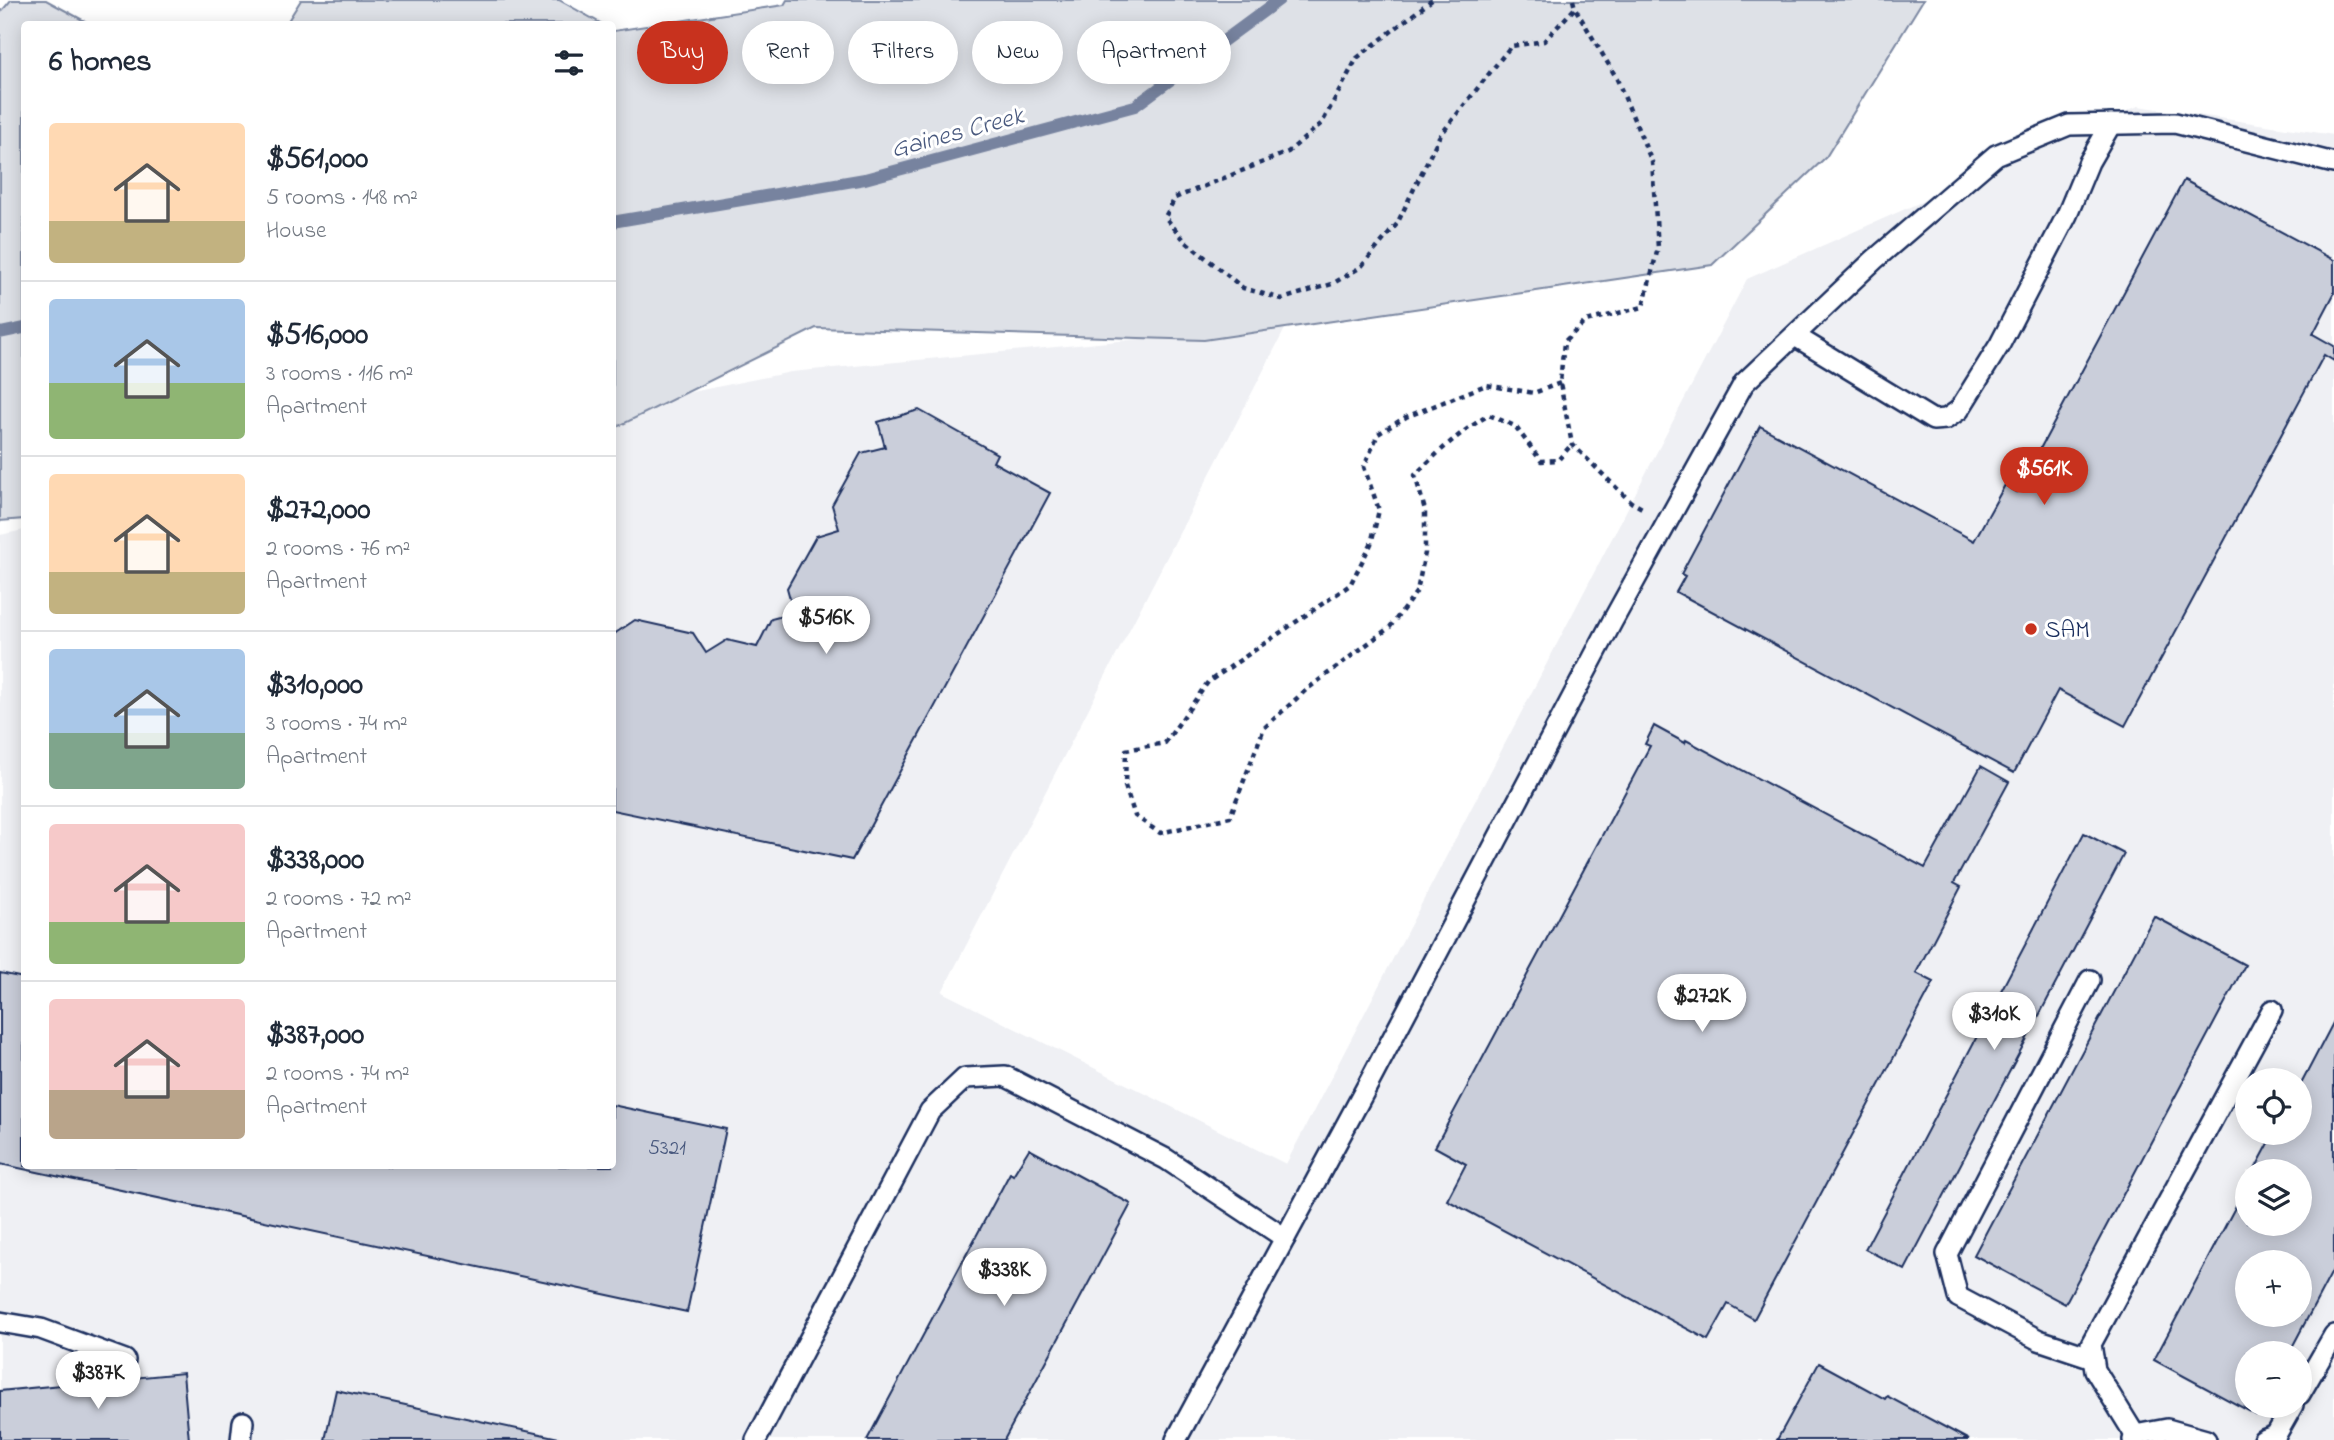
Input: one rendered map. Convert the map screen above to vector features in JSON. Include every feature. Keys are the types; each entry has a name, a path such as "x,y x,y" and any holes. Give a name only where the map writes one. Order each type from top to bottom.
{"lane":[{"path":"1176,1440 1744,383 1874,260 1996,155 2069,125 2175,123 2334,163"},
{"path":"1795,335 1933,420 1946,419 1959,410 2000,344 2067,215 2089,162 2111,124"},
{"path":"2090,980 1947,1254 1958,1297 2039,1340 2093,1357"},
{"path":"2206,1440 2167,1429 2134,1437 2095,1370 2091,1344 2272,1010"},
{"path":"756,1440 930,1111 965,1079 1005,1076 1166,1159 1285,1238"},
{"path":"0,1322 41,1329 125,1360"},
{"path":"2312,1373 2334,1335"},
{"path":"2263,1440 2276,1435 2286,1418"}],"path":[{"path":"1432,0 1357,58 1322,123 1288,152 1175,198 1165,217 1185,241 1243,288 1282,299 1332,284 1361,267 1397,224 1439,137 1511,46 1544,41 1575,8"},
{"path":"1573,0 1575,8 1616,77 1652,162 1658,247 1643,307 1586,321 1564,342 1560,383 1572,444 1631,502 1667,523"},
{"path":"1560,383 1534,393 1486,385 1406,417 1378,434 1364,467 1379,510 1371,544 1350,585 1208,682 1165,743 1126,750 1125,786 1135,816 1160,833 1230,817 1264,728 1306,690 1390,627 1418,591 1425,553 1425,509 1415,475 1438,452 1470,426 1489,415 1515,426 1541,461 1558,460 1572,444"}],"shaded area":[{"path":"11,0 46,0 84,21 21,21 21,519 0,521 0,13"},
{"path":"301,0 559,0 597,21 288,21"},
{"path":"787,0 1923,0 1826,157 1712,265 1204,340 816,328 616,428 616,31 637,27 637,84 728,84 728,21 679,21 784,5"},
{"path":"2138,106 2334,135 2334,1440 0,1440 0,535 21,531 21,1169 616,1169 616,407 791,372 1287,325 942,992 1286,1164 1747,279"}],"building":[{"path":"2184,180 2334,260 2334,294 2313,334 2334,346 2334,361 2324,355 2125,726 2058,690 2014,773 1676,592 1685,576 1681,574 1760,426 1974,541 2005,485 2017,492"},
{"path":"919,410 997,454 993,462 1050,493 852,860 616,811 616,633 635,620 693,633 706,653 727,640 757,647 771,619 794,613 787,588 816,536 839,529 832,505 861,453 885,447 878,422"},
{"path":"1654,726 1685,743 1686,740 1925,868 1981,766 2009,782 1954,883 1961,887 1916,973 1934,982 1754,1319 1728,1304 1708,1340 1447,1200 1466,1164 1435,1147 1650,746 1645,744"},
{"path":"2084,833 2124,854 1905,1270 1865,1249"},
{"path":"2154,916 2245,965 2065,1304 1974,1255"},
{"path":"0,973 21,977 21,1169 0,1164"},
{"path":"2334,1021 2334,1268 2312,1310 2312,1250 2235,1250 2235,1327 2303,1327 2295,1341 2235,1341 2235,1404 2154,1360 2235,1208 2235,1236 2312,1236 2312,1159 2260,1159 2268,1145 2312,1145 2312,1068 2309,1068"},
{"path":"616,1106 726,1129 687,1312 23,1169 616,1169"},
{"path":"1029,1149 1131,1204 1004,1440 867,1440 1010,1173 1013,1175"},
{"path":"1819,1363 1885,1399 1887,1396 1969,1440 1777,1440"},
{"path":"183,1373 189,1440 0,1440 0,1391"},
{"path":"336,1390 568,1440 325,1440"}],"waterway":[{"name":"Gaines Creek","path":"616,221 865,179 1135,106 1279,0"},
{"name":"Gaines Creek","path":"0,333 21,329"}],"place":[{"name":"SAM","path":"2031,629"}]}
